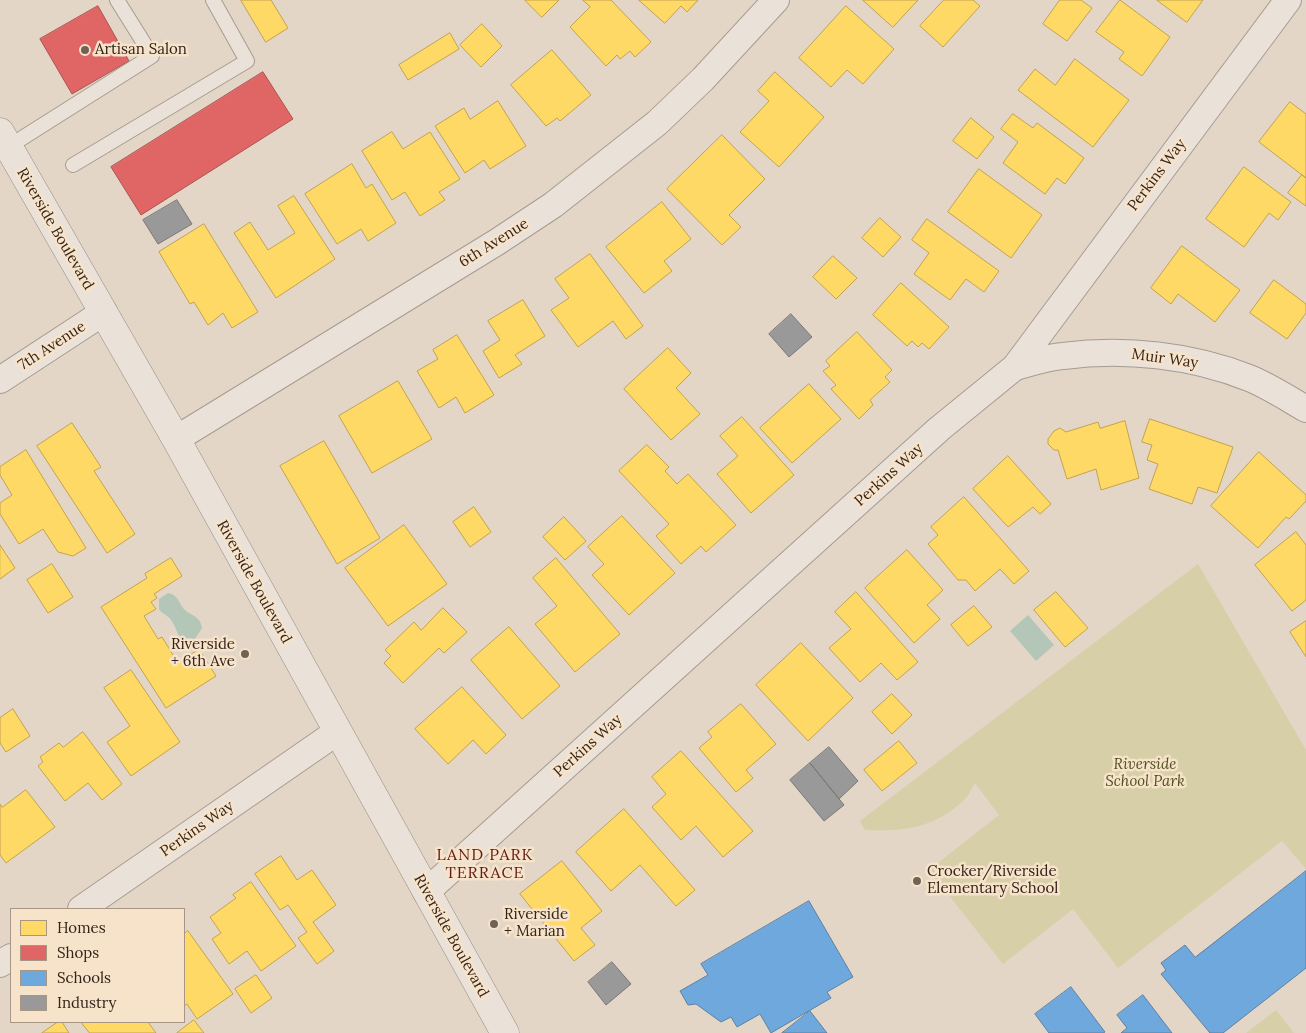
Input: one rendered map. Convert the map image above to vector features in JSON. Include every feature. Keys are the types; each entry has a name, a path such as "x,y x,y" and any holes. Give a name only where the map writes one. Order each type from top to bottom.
{"main road":[{"name":"Riverside Boulevard","path":"4,140 176,439 505,1033"}],"street":[{"name":"6th Avenue","path":"176,439 497,242 553,205 657,123 703,79 776,0"},
{"name":"Perkins Way","path":"426,892 939,429 1015,367 1288,0"},
{"name":"7th Avenue","path":"0,380 104,312"},
{"name":"Muir Way","path":"1015,367 1062,356 1100,353 1160,356 1199,363 1248,377 1306,409"},
{"name":"Perkins Way","path":"82,908 337,732"}],"lane":[{"path":"4,140 152,56 118,0"},
{"path":"73,165 247,61 213,0"}],"green space":[{"name":"Riverside School Park","path":"1198,564 1306,750 1306,869 1282,841 1118,968 1073,909 1003,964 929,870 999,815 975,783 967,797 956,807 945,815 920,826 894,830 865,830 860,821"},
{"path":"1276,1010 1294,1033 1246,1033"}],"shaded area":[{"path":"168,593 172,594 185,610 200,621 202,628 195,639 182,639 170,618 159,609 159,599"},
{"path":"1028,615 1054,645 1036,661 1010,631"}],"building: Homes":[{"path":"241,0 271,0 288,28 266,42"},
{"path":"525,0 559,0 542,17"},
{"path":"583,0 611,0 651,42 635,57 630,51 620,59 617,55 606,66 570,27 590,7"},
{"path":"639,0 698,0 687,12 681,6 665,23"},
{"path":"863,0 918,0 893,27"},
{"path":"944,0 973,0 980,6 943,47 920,26"},
{"path":"1060,0 1081,0 1092,8 1067,41 1043,24"},
{"path":"1120,0 1170,37 1142,76 1119,59 1124,52 1096,32"},
{"path":"1157,0 1203,0 1187,22"},
{"path":"846,6 894,49 863,84 847,70 831,87 799,58"},
{"path":"482,24 502,46 481,67 460,45"},
{"path":"450,33 459,49 408,80 399,65"},
{"path":"552,50 591,95 560,121 557,118 546,126 511,85"},
{"path":"1075,59 1129,100 1093,147 1018,90 1035,69 1055,85"},
{"path":"775,72 824,117 779,167 740,132 769,101 758,91"},
{"path":"498,101 526,146 490,169 484,160 465,173 435,126 464,108 470,119"},
{"path":"1290,102 1306,114 1306,178 1259,142"},
{"path":"1013,114 1033,128 1037,123 1084,158 1065,184 1057,178 1045,194 1003,163 1018,142 1001,129"},
{"path":"971,118 994,137 977,159 953,141"},
{"path":"392,132 403,149 430,132 460,179 439,192 445,200 420,216 405,192 392,200 362,151"},
{"path":"722,135 765,179 729,215 741,227 722,245 667,189"},
{"path":"352,164 366,188 372,184 396,223 368,241 361,229 337,244 305,194"},
{"path":"1244,167 1291,202 1278,220 1269,213 1244,247 1206,219"},
{"path":"979,169 1042,215 1011,258 948,212"},
{"path":"1302,175 1306,178 1306,206 1288,193"},
{"path":"294,196 335,259 276,298 234,233 250,222 268,250 295,233 278,206"},
{"path":"662,202 691,239 664,261 672,271 644,293 606,247"},
{"path":"880,218 901,237 883,257 862,238"},
{"path":"927,219 999,271 984,292 966,279 950,300 914,274 929,253 912,240"},
{"path":"204,224 258,312 232,328 223,313 208,325 194,302 190,304 159,252"},
{"path":"1182,246 1240,290 1215,322 1178,294 1171,304 1151,288"},
{"path":"590,254 643,326 626,339 613,321 578,347 551,310 569,298 555,279"},
{"path":"833,256 857,278 836,299 813,277"},
{"path":"1274,280 1306,304 1306,313 1287,339 1250,313"},
{"path":"901,283 949,327 929,349 922,343 918,347 912,341 907,346 873,315"},
{"path":"523,300 545,336 515,355 522,364 499,378 483,351 500,340 488,321"},
{"path":"857,332 892,370 885,377 890,382 870,400 873,405 859,419 831,389 836,385 823,371 830,366 826,361"},
{"path":"457,335 494,395 465,413 456,397 439,408 417,371 438,359 433,350"},
{"path":"668,348 691,373 676,388 700,414 671,440 624,389"},
{"path":"398,381 432,439 372,473 339,416"},
{"path":"809,384 841,419 792,463 760,428"},
{"path":"742,417 794,475 751,513 717,474 738,456 720,436"},
{"path":"1150,419 1233,447 1217,493 1198,487 1192,504 1149,489 1158,464 1147,460 1152,445 1142,442"},
{"path":"1125,421 1139,478 1101,490 1096,469 1067,479 1058,450 1054,450 1048,444 1048,439 1054,431 1060,428 1066,432 1098,422 1100,428"},
{"path":"72,423 101,467 94,471 135,534 107,553 37,446"},
{"path":"324,441 380,538 337,564 280,466"},
{"path":"647,445 669,467 665,471 677,484 688,474 736,525 706,552 701,546 681,564 656,536 669,524 619,471"},
{"path":"26,450 86,548 73,556 58,552 43,529 19,544 0,514 0,503 12,495 0,475 0,467"},
{"path":"1259,452 1306,495 1306,501 1289,519 1286,517 1258,548 1211,506"},
{"path":"1008,456 1051,504 1040,514 1033,507 1008,527 973,489"},
{"path":"964,497 1029,571 1014,584 1000,569 975,591 966,580 958,580 928,544 938,535 931,527"},
{"path":"474,507 491,532 470,547 453,522"},
{"path":"622,516 675,573 629,615 592,575 604,564 588,547"},
{"path":"564,517 586,541 565,560 543,537"},
{"path":"404,525 447,584 388,626 345,568"},
{"path":"1296,532 1306,545 1306,600 1292,611 1255,565"},
{"path":"0,545 15,568 0,579"},
{"path":"907,550 943,590 927,605 940,619 914,643 865,588"},
{"path":"171,558 182,576 154,594 157,598 151,602 156,609 144,616 158,639 162,637 178,663 199,649 216,676 166,708 101,607 147,578 145,574"},
{"path":"556,558 620,634 575,672 535,624 557,606 533,578"},
{"path":"52,564 73,597 48,613 27,580"},
{"path":"856,592 918,662 897,680 881,663 860,682 829,648 851,629 835,612"},
{"path":"1056,592 1088,628 1065,647 1034,610"},
{"path":"974,606 992,627 968,646 951,625"},
{"path":"443,608 467,632 444,653 439,648 403,683 384,663 391,656 385,650 414,622 421,630"},
{"path":"1306,621 1306,657 1290,632"},
{"path":"509,627 560,686 522,719 471,660"},
{"path":"801,643 853,698 808,741 756,685"},
{"path":"131,670 180,742 131,776 107,742 130,726 104,688"},
{"path":"462,687 506,735 486,754 473,740 448,764 415,729"},
{"path":"892,694 912,715 892,734 872,712"},
{"path":"741,704 776,744 746,770 753,778 736,792 699,748 712,737 708,732"},
{"path":"13,709 30,736 6,752 0,743 0,718"},
{"path":"83,732 122,784 102,800 88,783 65,801 38,766 43,762 40,757 59,743 63,747"},
{"path":"899,741 917,763 882,791 864,770"},
{"path":"681,751 753,831 723,857 696,826 681,840 652,807 666,794 652,777"},
{"path":"26,790 55,827 6,863 0,855 0,804 2,807"},
{"path":"624,809 695,890 676,906 640,865 611,891 576,852"},
{"path":"281,856 297,880 312,870 336,905 313,922 334,951 317,964 298,938 307,932 288,905 280,910 255,874"},
{"path":"562,861 602,911 581,928 595,945 574,961 520,894"},
{"path":"251,882 296,946 261,971 247,951 229,964 212,939 221,933 210,917 236,898 233,895"},
{"path":"188,931 233,994 197,1019 187,1004 185,1005 185,933"},
{"path":"256,975 272,998 251,1013 235,989"},
{"path":"194,1020 204,1033 177,1033"},
{"path":"57,1023 63,1023 69,1033 42,1033"},
{"path":"82,1023 149,1023 156,1033 90,1033"}],"building: Shops":[{"name":"Artisan Salon","path":"98,6 129,61 72,94 40,39"},
{"path":"263,72 293,119 141,215 111,167"}],"building: Schools":[{"path":"1306,871 1306,968 1223,1033 1210,1033 1161,974 1166,970 1161,963 1185,945 1195,957"},
{"path":"809,901 853,977 827,992 831,998 771,1033 760,1014 737,1027 731,1017 721,1022 696,1004 688,1005 680,991 708,975 701,964"},
{"path":"1071,987 1105,1032 1049,1033 1035,1014"},
{"path":"1143,995 1172,1033 1121,1033 1127,1028 1117,1015"},
{"path":"810,1011 827,1033 782,1033"}],"building: Industry":[{"path":"177,200 192,224 158,244 143,220"},
{"path":"791,314 812,337 789,357 769,334"},
{"path":"829,747 858,781 839,799 810,763"},
{"path":"810,763 844,805 824,821 790,780"},
{"path":"612,962 631,984 606,1005 588,982"}],"place":[{"name":"Artisan Salon","path":"85,50"},
{"name":"Riverside + 6th Ave","path":"245,654"},
{"name":"Crocker/Riverside Elementary School","path":"917,881"},
{"name":"Riverside + Marian","path":"494,924"}],"district":[{"name":"LAND PARK TERRACE","path":"485,864"}]}
